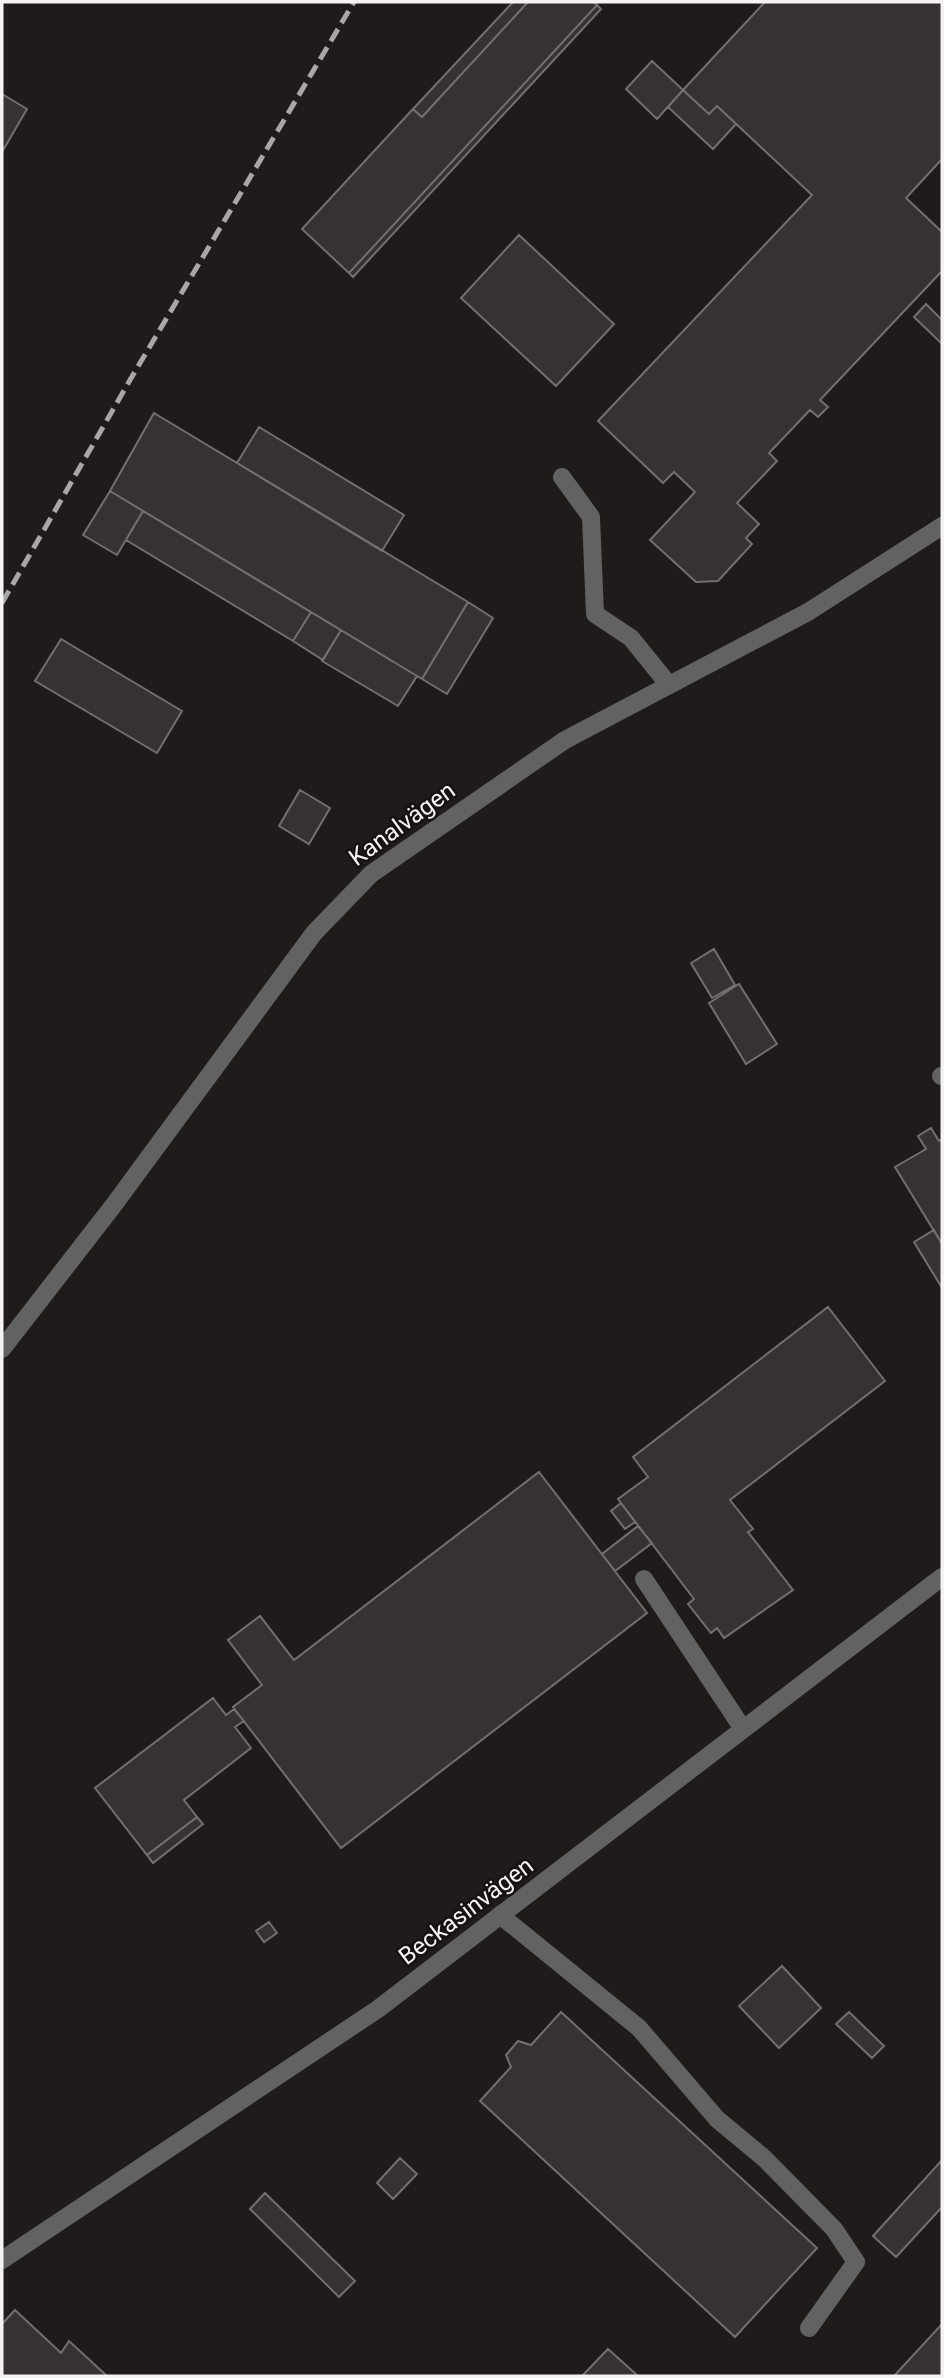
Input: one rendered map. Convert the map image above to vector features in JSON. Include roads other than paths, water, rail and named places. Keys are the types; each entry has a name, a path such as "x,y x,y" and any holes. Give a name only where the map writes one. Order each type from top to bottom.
{"street":[{"path":"562,477 590,517 595,614 631,638 668,685"},
{"name":"Kanalvägen","path":"2,1349 113,1206 314,933 370,874 565,740 808,612 942,526"},
{"name":"Beckasinvägen","path":"2,2260 378,2009 942,1577"},
{"path":"644,1579 743,1729"},
{"path":"500,1916 639,2028 717,2119 764,2158 834,2229 856,2263 808,2328"}],"railway":[{"path":"2,603 130,380 354,2"}]}
